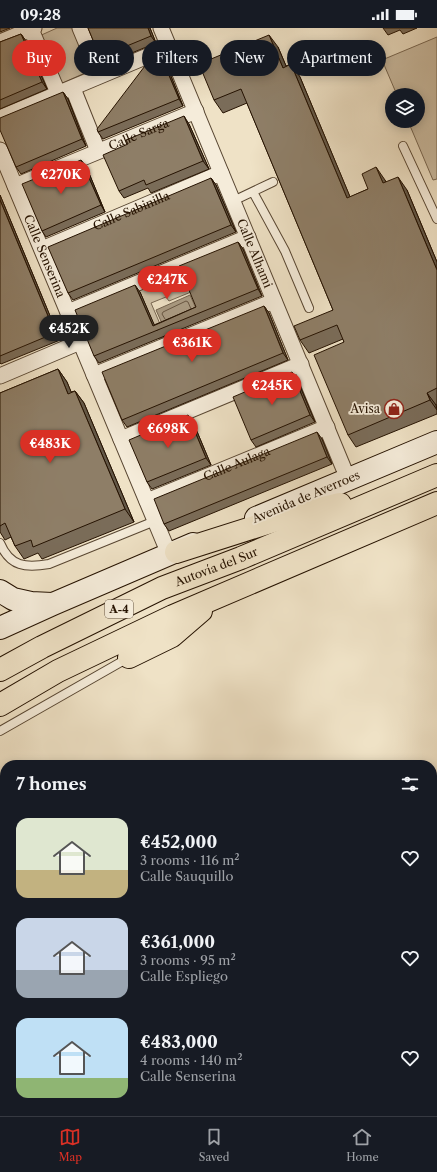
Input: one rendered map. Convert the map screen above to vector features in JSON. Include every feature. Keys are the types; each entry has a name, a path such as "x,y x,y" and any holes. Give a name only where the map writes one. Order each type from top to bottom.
{"highway":[{"name":"Autovía del Sur","path":"0,670 42,647 162,588 241,558 437,475"},
{"path":"169,548 286,517 399,490"},
{"name":"A-4","path":"0,705 58,671 173,616 437,503"},
{"path":"341,545 437,516"},
{"path":"129,657 172,636 218,596"}],"street":[{"path":"80,28 85,40"},
{"name":"Calle Alhami","path":"161,28 166,40"},
{"path":"0,42 34,31 56,88"},
{"path":"0,118 142,58"},
{"name":"Calle Alhami","path":"181,76 348,479"},
{"path":"74,91 96,146"},
{"name":"Calle Sarga","path":"15,186 196,111"},
{"name":"Calle Senserina","path":"0,150 155,521 169,548"},
{"name":"Calle Sabinilla","path":"42,249 222,173"},
{"path":"68,312 248,237"},
{"path":"94,375 274,301"},
{"path":"0,376 80,342"},
{"path":"121,438 301,364"},
{"name":"Calle Aulaga","path":"147,501 327,427"},
{"name":"Avenida de Averroes","path":"0,628 169,548 348,479 437,442"},
{"path":"0,591 13,599 31,603 53,604"}],"lane":[{"path":"404,146 437,219"},
{"path":"233,201 273,182"},
{"path":"253,192 285,251 309,308"},
{"path":"0,543 4,553 18,564 34,567 49,564 155,521"},
{"path":"0,731 129,657"}],"shaded area":[{"path":"57,28 76,28 81,40 74,40 74,76 78,76 58,85 54,76 66,76 66,40 38,40 37,37"},
{"path":"437,37 437,179 433,180 411,128 425,128 425,88 394,88 386,69 386,58"},
{"path":"182,271 191,292 169,301 166,297 151,303 163,331 172,328 174,333 159,339 138,289"}],"water":[{"path":"190,295 198,313 164,328 156,310"}],"building":[{"path":"88,28 148,28 151,36 134,43 134,40 93,40"},
{"path":"21,34 24,40 12,40 12,76 39,76 42,82 0,100 0,42"},
{"path":"269,35 271,40 257,40"},
{"path":"220,55 220,76 279,76 279,59 283,68 287,66 287,76 296,76 347,198 368,189 362,174 376,167 383,183 398,177 437,270 437,388 427,393 430,400 348,435 314,355 344,342 337,325 300,340 294,326 333,310 241,89 214,100 204,76 212,76 212,59"},
{"path":"142,70 142,76 169,76 179,99 98,132 97,129"},
{"path":"63,92 82,139 16,167 0,130 0,118"},
{"path":"184,116 203,161 146,185 144,180 119,191 103,155 128,144 126,140"},
{"path":"81,160 101,205 42,231 22,184"},
{"path":"211,178 231,225 68,293 48,247"},
{"path":"0,200 55,333 0,356"},
{"path":"238,242 258,289 94,356 75,310 135,285 153,326 196,307 179,266"},
{"path":"264,306 283,353 122,420 102,372"},
{"path":"58,369 68,394 75,391 125,509 33,547 31,540 15,546 5,523 0,526 0,393"},
{"path":"292,372 310,415 251,440 233,397"},
{"path":"188,415 206,458 147,482 129,440"},
{"path":"317,432 327,457 164,524 154,499"}],"place":[{"name":"Avisa","path":"394,409"}]}
